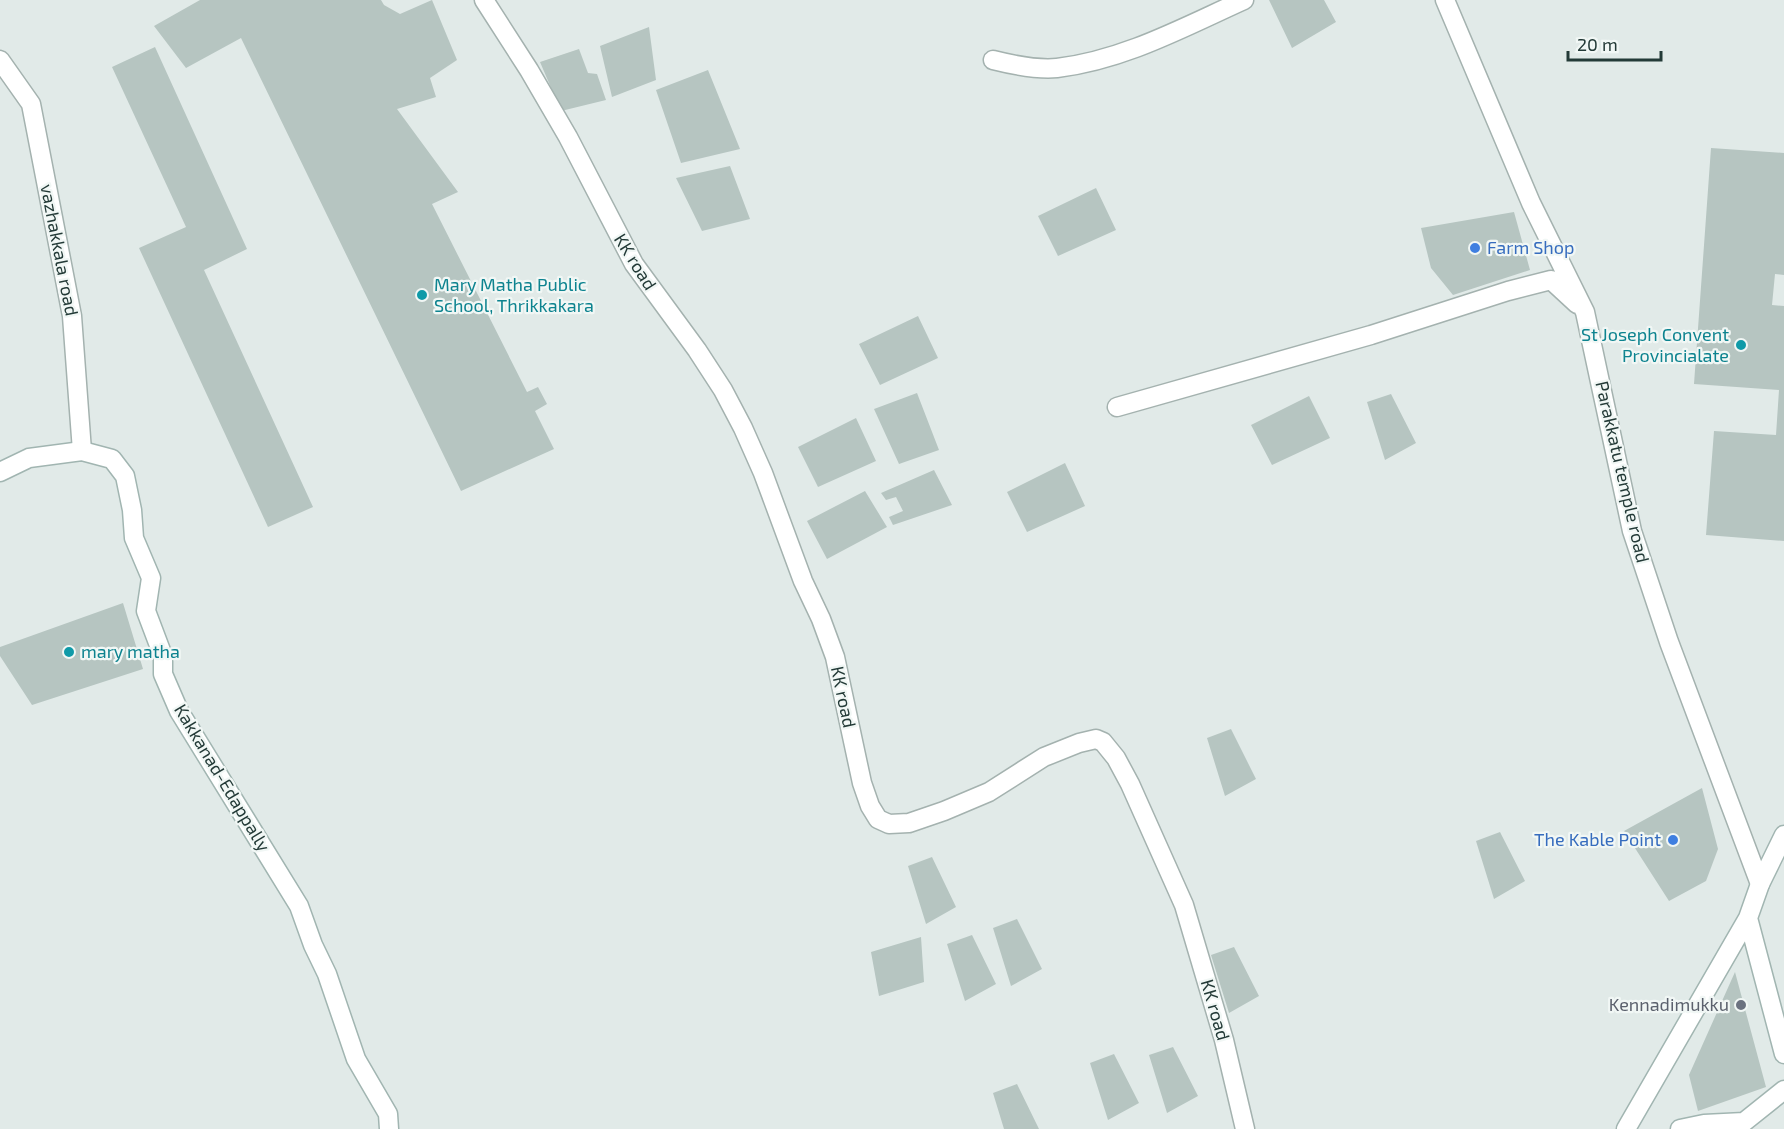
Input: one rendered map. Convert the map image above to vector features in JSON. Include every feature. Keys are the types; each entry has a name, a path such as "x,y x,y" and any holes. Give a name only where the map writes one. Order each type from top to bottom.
{"street":[{"name":"KK road","path":"484,0 568,137 634,264 697,350 723,390 743,428 835,657 862,783 870,806 878,819 889,824 909,823 988,792 1063,749 1096,739 1103,742 1116,758 1130,784 1184,905 1221,1031 1245,1129"},
{"path":"993,60 1012,65 1056,68 1120,55 1244,0"},
{"name":"Parakkatu temple road","path":"1445,0 1531,203 1585,312 1632,531 1670,642 1760,884"},
{"name":"vazhakkala road","path":"0,60 31,104 72,316 82,451"},
{"path":"1117,407 1371,335 1508,291 1551,280 1585,312"},
{"name":"Kakkanad-Edappally","path":"0,472 29,458 82,451 112,459 125,476 132,510 134,538 152,578 146,611 163,656 164,674 178,711 299,906 313,945 327,974 356,1059 388,1114 389,1129"},
{"path":"1626,1129 1748,918 1760,884 1784,835"},
{"path":"1748,918 1784,1054"},
{"path":"1680,1129 1704,1124 1744,1122 1784,1090"}],"building":[{"name":"Mary Matha Public School, Thrikkakara","path":"200,0 381,0 384,5 400,14 432,0 457,60 430,78 436,97 397,109 458,192 432,204 527,392 538,387 547,404 535,411 554,449 461,491 241,38 186,68 154,26"},
{"path":"1269,0 1324,0 1336,22 1292,48"},
{"path":"649,27 656,80 612,97 600,46"},
{"path":"155,47 247,249 204,270 313,507 268,527 139,248 186,227 112,67"},
{"path":"579,49 588,73 597,74 606,100 561,111 540,62"},
{"path":"708,70 740,149 681,163 656,90"},
{"name":"St Joseph Convent Provincialate","path":"1711,148 1784,153 1784,275 1775,274 1772,305 1784,306 1784,541 1706,535 1714,431 1776,435 1779,390 1694,384"},
{"path":"730,166 750,219 702,231 676,178"},
{"path":"1096,188 1116,230 1058,256 1038,216"},
{"name":"Farm Shop","path":"1514,212 1530,270 1453,295 1431,268 1421,228"},
{"path":"918,316 938,358 880,385 859,344"},
{"path":"917,393 939,450 899,464 874,409"},
{"path":"1391,394 1416,443 1385,460 1367,402"},
{"path":"1309,396 1330,438 1272,465 1251,425"},
{"path":"856,418 876,461 818,487 798,447"},
{"path":"1065,463 1085,506 1027,532 1007,492"},
{"path":"934,470 952,505 893,525 889,517 903,511 896,497 886,500 881,493"},
{"path":"865,491 887,527 827,559 807,521"},
{"name":"mary matha","path":"123,603 143,669 32,705 0,656 0,647"},
{"path":"1231,729 1256,779 1225,796 1207,738"},
{"name":"The Kable Point","path":"1702,788 1718,849 1706,881 1669,901 1624,831"},
{"path":"1500,832 1525,881 1494,899 1476,841"},
{"path":"932,857 956,907 926,924 908,866"},
{"path":"1017,919 1042,969 1011,986 993,928"},
{"path":"972,935 996,984 965,1001 947,944"},
{"path":"921,937 924,982 879,996 871,952"},
{"path":"1234,947 1259,996 1229,1013 1211,955"},
{"path":"1735,972 1766,1087 1698,1111 1689,1075"},
{"path":"1173,1047 1198,1096 1167,1113 1149,1055"},
{"path":"1114,1054 1139,1103 1108,1120 1090,1063"},
{"path":"1017,1084 1039,1129 1004,1129 993,1093"}],"place":[{"name":"Farm Shop","path":"1475,248"},
{"name":"Mary Matha Public School, Thrikkakara","path":"422,295"},
{"name":"St Joseph Convent Provincialate","path":"1741,345"},
{"name":"mary matha","path":"69,652"},
{"name":"The Kable Point","path":"1673,840"},
{"name":"Kennadimukku","path":"1741,1005"}]}
